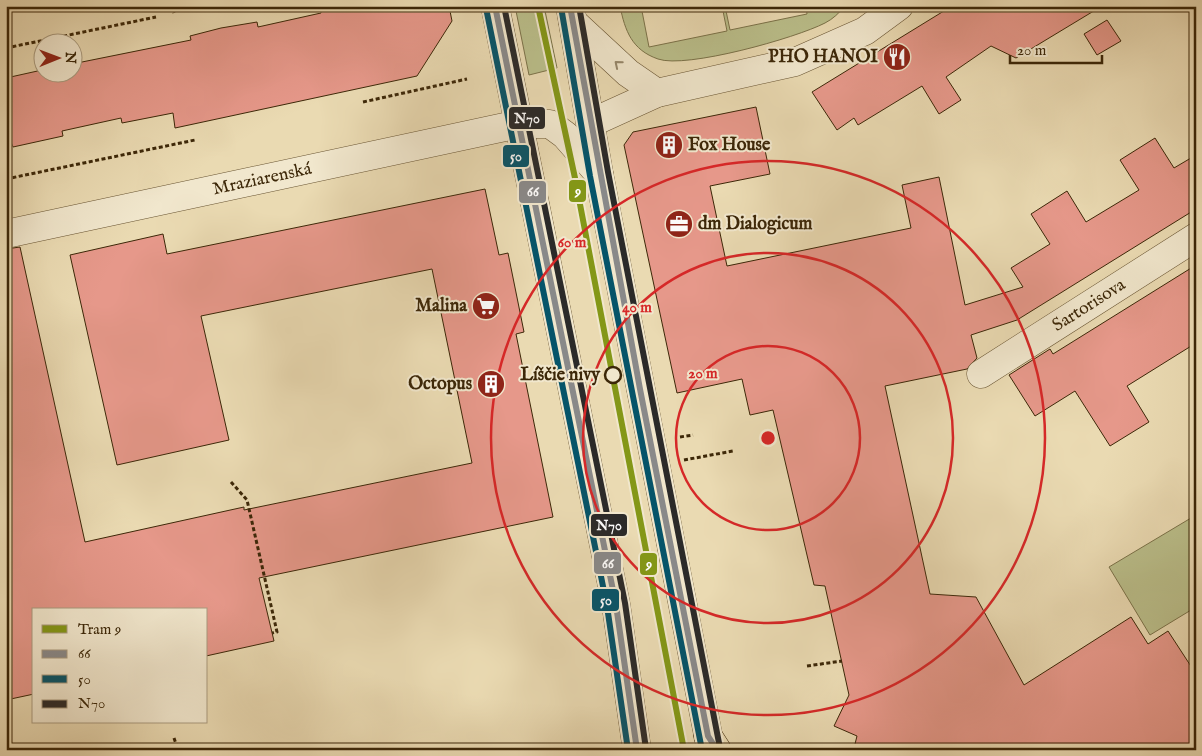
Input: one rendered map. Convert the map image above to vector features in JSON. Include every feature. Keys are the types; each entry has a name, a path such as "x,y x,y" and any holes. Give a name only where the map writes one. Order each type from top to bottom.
{"street":[{"path":"495,6 616,605 637,750"},
{"path":"591,123 657,93 795,62 865,31 890,9"},
{"path":"572,14 622,68 657,93"},
{"path":"572,14 599,174 712,745"},
{"name":"Mraziarenská","path":"6,234 519,124 550,124 565,135 599,174"},
{"name":"Sartorisova","path":"981,374 1196,237"}],"path":[{"path":"172,6 174,13"},
{"path":"6,48 156,17"},
{"path":"363,102 467,79"},
{"path":"6,179 195,140"},
{"path":"677,438 693,435"},
{"path":"681,461 733,450"},
{"path":"231,482 247,500 277,632 272,633"},
{"path":"808,666 842,661"},
{"path":"174,738 178,750"}],"green space":[{"path":"515,6 544,6 557,68 529,75"},
{"path":"620,6 641,6 649,47 727,31 722,6 725,6 730,30 807,14 806,6 845,6 836,16 828,21 767,44 715,56 672,61 658,59 649,55 636,45 624,24"},
{"path":"1196,515 1196,607 1150,635 1109,567"}],"building":[{"path":"321,6 449,6 452,21 417,76 175,128 173,113 122,123 121,118 62,131 63,136 13,147 11,142 6,143 6,78 32,72 32,82 82,82 82,62 191,40 190,36 221,28 257,22 258,27 321,13"},
{"path":"952,6 1102,6 1016,58 991,46 946,77 961,100 939,114 922,86 858,125 854,118 837,130 812,92"},
{"path":"1107,20 1121,41 1097,55 1084,34"},
{"path":"756,107 770,174 710,186 727,266 911,228 902,185 939,177 965,305 1023,287 1011,268 1050,244 1031,214 1067,191 1086,222 1139,190 1120,160 1155,138 1174,168 1196,155 1196,209 1017,320 971,335 977,358 967,369 885,386 930,594 976,597 1024,685 1131,617 1148,644 1168,631 1196,674 1196,750 868,750 855,744 857,736 834,726 849,695 825,586 814,585 773,410 750,415 742,379 677,393 624,145 633,132"},
{"path":"485,189 499,255 508,253 524,332 516,334 553,517 259,578 274,641 208,656 208,608 32,608 32,694 6,700 6,249 20,247 85,542 244,507 244,510 472,463 432,269 201,316 229,440 117,465 70,255 163,234 167,254"},
{"path":"1196,265 1196,343 1127,386 1149,422 1110,446 1075,391 1035,416 1009,375 1050,349 1053,354"}],"tram line":[{"name":"9","path":"538,6 575,178 684,750"}],"transit line":[{"name":"66","path":"495,6 616,605 637,750"},
{"name":"N70","path":"504,6 625,603 646,749"},
{"name":"66","path":"570,6 640,389 708,736 717,750"},
{"name":"N70","path":"579,6 608,172 720,748"},
{"name":"50","path":"561,7 590,176 702,750"},
{"name":"50","path":"486,8 607,606 628,750"}],"place":[{"name":"PHO HANOI","path":"897,57"},
{"name":"Fox House","path":"669,145"},
{"name":"dm Dialogicum","path":"679,224"},
{"name":"Malina","path":"486,306"},
{"name":"Líščie nivy","path":"613,375"},
{"name":"Octopus","path":"491,384"}]}
